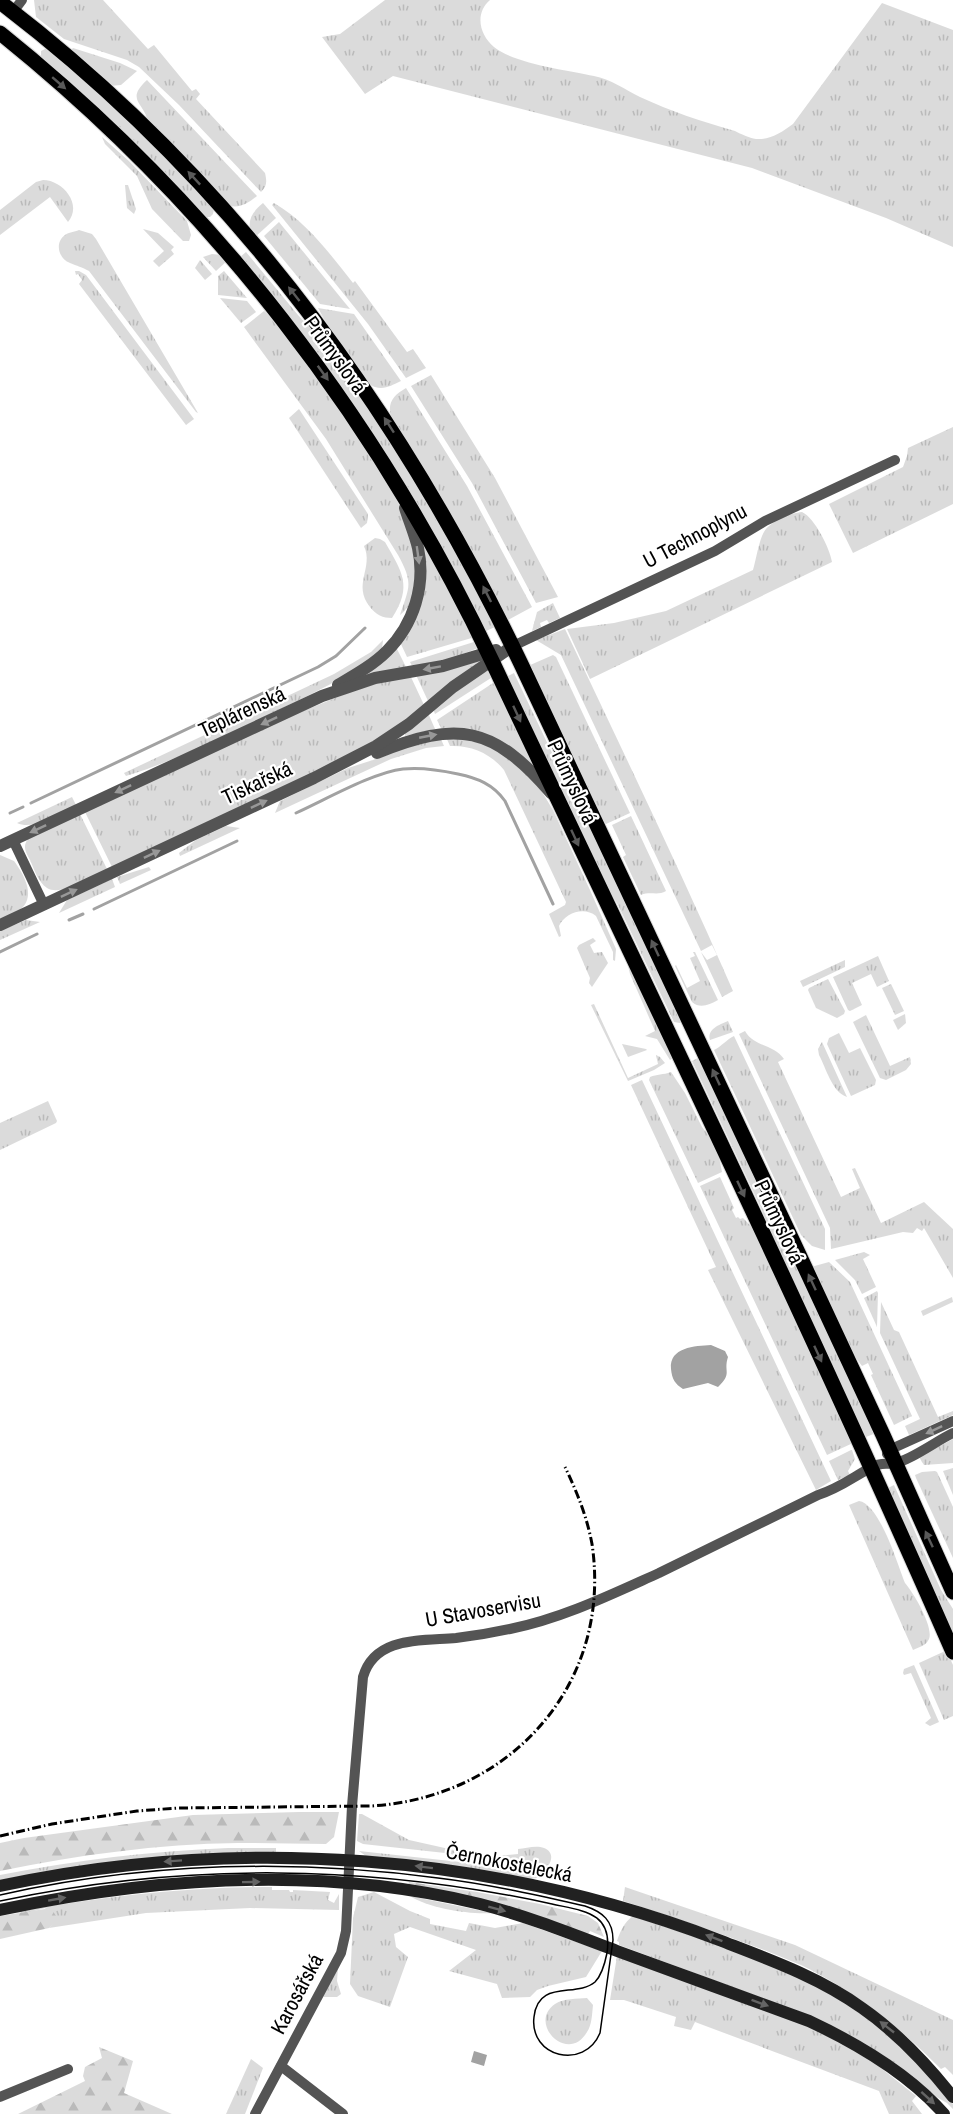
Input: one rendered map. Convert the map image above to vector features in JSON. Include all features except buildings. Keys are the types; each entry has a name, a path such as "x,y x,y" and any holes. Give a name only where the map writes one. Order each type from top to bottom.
{"main road":[{"name":"Průmyslová","path":"0,2 18,6 170,153 234,221 292,292 363,387 409,456 452,529 513,646 783,1220 884,1461 953,1652"},
{"name":"Průmyslová","path":"0,33 73,94 114,133 152,170 219,243 308,352 395,479 450,576 884,1461 953,1592"},
{"name":"Černokostelecká","path":"0,1886 67,1873 164,1862 238,1858 349,1860 466,1873 556,1891 644,1914 756,1954 814,1979 860,2006 906,2043 953,2097"},
{"path":"0,1910 103,1892 180,1884 254,1882 349,1884 426,1893 504,1911 809,2021 849,2041 890,2067 927,2096 944,2114"}],"street":[{"name":"U Technoplynu","path":"513,646 715,551 765,521 895,460"},
{"path":"322,696 387,651 402,633 414,607 420,578 418,548 395,479"},
{"name":"Teplárenská","path":"0,846 322,696 375,678 490,656 513,646"},
{"name":"Tiskařská","path":"0,925 314,778 395,734 490,656"},
{"path":"314,778 422,736 441,733 461,734 490,742 509,752 532,771 558,800"},
{"path":"13,840 44,905"},
{"path":"884,1461 953,1421"},
{"path":"884,1461 953,1433"},
{"name":"U Stavoservisu","path":"349,1884 363,1677 366,1668 376,1656 401,1643 459,1638 516,1628 560,1616 593,1603 828,1492 884,1461"},
{"name":"Karosářská","path":"255,2114 341,1953 346,1931 349,1884"},
{"path":"281,2066 343,2114"},
{"path":"0,2097 68,2069"}],"green space":[{"path":"34,0 103,0 148,49 154,45 192,91 196,89 200,94 196,99 265,173 266,184 263,190 261,192 179,105 139,67 127,60 64,39 36,17"},
{"path":"385,0 490,0 482,12 482,31 489,42 503,53 542,66 600,77 663,107 756,139 771,137 793,124 882,3 953,30 953,247 886,218 752,168 393,76 365,94 322,37 340,34"},
{"path":"73,48 137,71 121,85 110,86 69,52"},
{"path":"50,49 159,150 214,209 210,217 204,217 41,59 41,51"},
{"path":"147,80 257,196 243,205 226,205 148,123 137,98 140,87"},
{"path":"102,137 129,161 187,221 191,235 189,241 183,241 152,209 137,176 105,144"},
{"path":"43,180 57,184 69,195 73,208 68,222 50,197 0,235 0,210 36,182"},
{"path":"125,185 128,185 136,209 134,214 127,208"},
{"path":"263,203 276,218 254,238 250,228 251,219"},
{"path":"274,203 317,239 353,283 355,281 407,352 413,349 426,368 406,378 368,324 272,205"},
{"path":"279,222 350,309 320,304 264,236"},
{"path":"143,229 158,233 174,247 171,250 174,254 159,267 153,261 164,251"},
{"path":"79,230 92,234 96,239 198,413 89,271 63,258 59,251 62,238"},
{"path":"246,252 298,315 330,349 385,428 497,626 484,632 448,560 239,258"},
{"path":"212,254 222,255 227,261 216,271 203,257"},
{"path":"200,260 212,274 205,280 195,268"},
{"path":"75,271 86,275 194,419 186,425 79,284 82,280"},
{"path":"224,271 247,298 218,295 218,276"},
{"path":"220,298 247,301 256,312 241,323"},
{"path":"318,308 354,314 401,381 382,388 369,383 344,352"},
{"path":"264,311 278,323 303,352 384,478 400,507 413,548 415,579 414,593 409,605 400,615 406,598 408,579 398,555 326,439 244,327"},
{"path":"431,375 495,478 558,597 536,603 472,483 411,386"},
{"path":"406,388 467,486 532,607 506,621 433,485 391,417 392,400"},
{"path":"299,409 368,514 367,523 361,528 289,418"},
{"path":"953,427 953,504 853,553 829,504 903,467 908,448"},
{"path":"802,512 807,515 821,534 832,562 590,679 567,629 614,623 666,611 753,570 761,540 767,528 781,518"},
{"path":"375,538 385,542 403,579 402,597 392,618 383,617 375,612 365,599 363,591 367,562 364,546"},
{"path":"424,545 475,637 407,657 400,642 408,630"},
{"path":"553,603 560,618 549,623 547,620 540,623 541,627 532,631 537,612"},
{"path":"565,629 672,855 713,945 733,991 722,997 701,952 707,960 717,955 712,945 701,951 561,655 536,640"},
{"path":"383,640 382,649 367,661 318,691 173,759 126,776 124,773 334,674 371,652"},
{"path":"477,641 478,648 451,659 412,666 410,662"},
{"path":"396,647 406,667 368,674"},
{"path":"553,655 556,657 630,813 606,824 596,811 528,666"},
{"path":"485,659 428,701 416,675"},
{"path":"490,670 494,676 435,714 433,709 478,675"},
{"path":"514,673 554,757 578,797 680,1023 674,1022 618,905 596,869 506,677"},
{"path":"410,675 424,705 390,731 333,763 112,867 85,812 298,713 360,688"},
{"path":"496,681 533,765 513,752 477,735 441,728 437,720"},
{"path":"428,713 435,729 405,736 405,733"},
{"path":"440,737 444,746 426,748 391,759 275,813 280,801 348,768 404,747"},
{"path":"446,737 481,743 503,753 539,787 553,810 616,949 615,961 596,916 591,913 581,911 570,914 559,926 561,936 559,937 549,914 565,905 566,902 504,770 480,751 450,746"},
{"path":"72,797 76,805 47,820 31,825 17,823"},
{"path":"80,814 107,869 68,888 53,890 47,888 39,879 27,854 26,842"},
{"path":"631,816 666,891 641,895 623,857 626,855 612,825"},
{"path":"226,826 240,828 180,856 179,853 196,840"},
{"path":"0,855 14,861 27,884 28,897 22,908 0,919"},
{"path":"149,867 151,870 120,884 117,877"},
{"path":"112,879 115,887 59,913 67,900"},
{"path":"26,920 40,922 0,940 0,931"},
{"path":"593,938 596,941 590,945 594,953 602,952 608,963 592,987 577,948"},
{"path":"693,952 718,1000 708,1005 701,1006 692,1002 675,966 687,988 700,981 690,958 695,956"},
{"path":"878,956 889,981 877,987 871,974 852,983 862,1005 848,1010 833,977"},
{"path":"626,957 673,1058 670,1060 657,1039 645,1036 655,1031 630,974"},
{"path":"845,960 845,967 803,987 800,981"},
{"path":"828,979 845,1011 837,1018 816,1008 808,990"},
{"path":"891,984 904,1011 895,1015 882,988"},
{"path":"594,1004 628,1078 658,1064 656,1055 665,1063 628,1081 591,1005"},
{"path":"905,1014 906,1023 898,1030 893,1020"},
{"path":"866,1015 890,1066 910,1057 911,1064 906,1070 886,1080 880,1078 853,1022"},
{"path":"728,1021 733,1032 710,1040 712,1030"},
{"path":"745,1031 753,1040 780,1054 784,1059 778,1062 841,1197 860,1188 852,1169 855,1168 881,1223 924,1202 953,1229 953,1278 924,1228 922,1231 917,1228 913,1233 903,1232 831,1249 830,1228 739,1034"},
{"path":"839,1033 849,1053 860,1048 876,1080 875,1085 851,1096 827,1044 829,1038"},
{"path":"734,1036 825,1229 825,1250 812,1246 801,1235 714,1050"},
{"path":"822,1042 847,1097 837,1090 827,1073 818,1049"},
{"path":"622,1044 646,1049 647,1050 628,1057"},
{"path":"700,1057 876,1433 866,1437 779,1257 761,1208 692,1061"},
{"path":"671,1072 718,1152 722,1172 698,1183 649,1080 650,1077"},
{"path":"642,1080 831,1481 816,1490 708,1270 716,1267 631,1085"},
{"path":"48,1101 56,1123 0,1150 0,1123"},
{"path":"720,1177 736,1218 743,1218 753,1228 853,1443 827,1455 700,1186"},
{"path":"864,1252 870,1255 863,1259 876,1287 862,1294 855,1280 835,1260"},
{"path":"829,1262 850,1282 912,1416 894,1425 871,1375 873,1374 868,1363 862,1366 849,1349 811,1267"},
{"path":"877,1291 878,1293 877,1327 864,1298"},
{"path":"952,1297 953,1302 923,1316 921,1311"},
{"path":"881,1302 894,1330 899,1332 938,1417 953,1411 953,1415 909,1435 905,1426 920,1419 880,1333"},
{"path":"953,1439 953,1463 924,1465 919,1457"},
{"path":"852,1450 855,1459 848,1471 850,1475 838,1480 829,1461"},
{"path":"953,1468 953,1495 943,1471"},
{"path":"935,1471 953,1507 953,1558 915,1475"},
{"path":"894,1485 941,1590 953,1609 953,1639 886,1489"},
{"path":"859,1501 867,1505 881,1524 905,1583 926,1618 929,1639 924,1645 913,1650 849,1505"},
{"path":"943,1652 948,1654 953,1665 953,1716 944,1720 919,1663"},
{"path":"914,1665 939,1722 930,1726 925,1723 931,1718 911,1673 904,1675 903,1673 904,1669"},
{"path":"339,1812 334,1837 326,1844 238,1843 148,1848 88,1855 0,1871 0,1843 24,1838 193,1815"},
{"path":"359,1814 409,1840 485,1857 518,1854 518,1849 541,1847 548,1850 551,1860 542,1872 445,1853 363,1844 357,1841"},
{"path":"276,1848 276,1852 137,1860 69,1868 0,1880 0,1875 85,1861 171,1851"},
{"path":"359,1851 460,1862 544,1877 530,1879 433,1863 366,1856"},
{"path":"409,1882 477,1892 588,1916 598,1923 604,1937 590,1931 588,1934 408,1885"},
{"path":"272,1887 272,1890 289,1890 290,1892 293,1890 330,1892 328,1900 334,1903 339,1894 339,1910 250,1908 146,1913 49,1928 55,1922 45,1908 31,1912 11,1913 76,1902 141,1894"},
{"path":"625,1887 795,1945 953,2020 953,2075 945,2067 941,2069 880,2015 829,1980 801,1965 751,1945 623,1901"},
{"path":"374,1892 430,1919 430,1924 466,1931 469,1923 495,1928 523,1923 602,1951 586,1977 548,1986 537,1990 530,1997 502,1998 497,1984 449,1971 476,1950 410,1927 394,1934 396,1947 408,1957 390,2007 358,1996 350,1984 353,1918 358,1897"},
{"path":"410,1896 492,1913 450,1910 427,1904"},
{"path":"51,1908 56,1916 55,1923 49,1928 0,1939 0,1916"},
{"path":"633,1916 754,1958 812,1984 840,2000 878,2027 901,2047 943,2092 953,2104 953,2109 895,2063 864,2043 816,2018 619,1945 617,1941 621,1931"},
{"path":"617,1956 810,2027 866,2056 916,2096 912,2101 922,2114 889,2114 879,2091 695,2022 691,2030 674,2026 676,2017 624,2000 610,2000"},
{"path":"338,1968 337,1981 341,1994 337,1997 324,1997 323,1996"},
{"path":"587,1998 593,2005 591,2023 587,2032 579,2041 570,2044 561,2043 553,2038 546,2021 548,2012 555,2004 562,2001"},
{"path":"99,2047 133,2061 124,2093 172,2114 18,2114 85,2081 83,2076 85,2067 102,2058"},
{"path":"251,2059 263,2068 245,2114 226,2114"}],"shaded area":[{"path":"711,1345 725,1351 728,1357 723,1382 718,1387 708,1383 683,1389 680,1387 674,1381 671,1373 671,1362 674,1356 684,1349"},
{"path":"474,2051 487,2055 484,2066 471,2062"}],"waterway":[{"path":"31,803 318,667 336,656 365,628"},
{"path":"296,813 391,771 424,769 472,778 490,786 505,801 553,904"},
{"path":"10,813 23,807"},
{"path":"94,909 237,841"},
{"path":"69,920 83,914"},
{"path":"0,952 37,934"}],"tram line":[{"path":"0,1895 108,1876 163,1871 218,1867 328,1868 438,1878 585,1906 602,1914 609,1922 613,1933 600,2033 592,2045 582,2052 571,2055 548,2050 540,2042 535,2031 534,2017 537,2005 543,1998 550,1993 587,1987 595,1982 604,1965 608,1939 605,1929 593,1916 575,1909 483,1891 415,1881 345,1875 276,1873 207,1874 137,1879 69,1888 0,1901"}],"railway":[{"path":"0,1836 52,1824 137,1811 178,1808 371,1806 421,1798 467,1782 507,1757 541,1725 568,1687 586,1643 594,1595 592,1544 581,1505 565,1467"}]}
